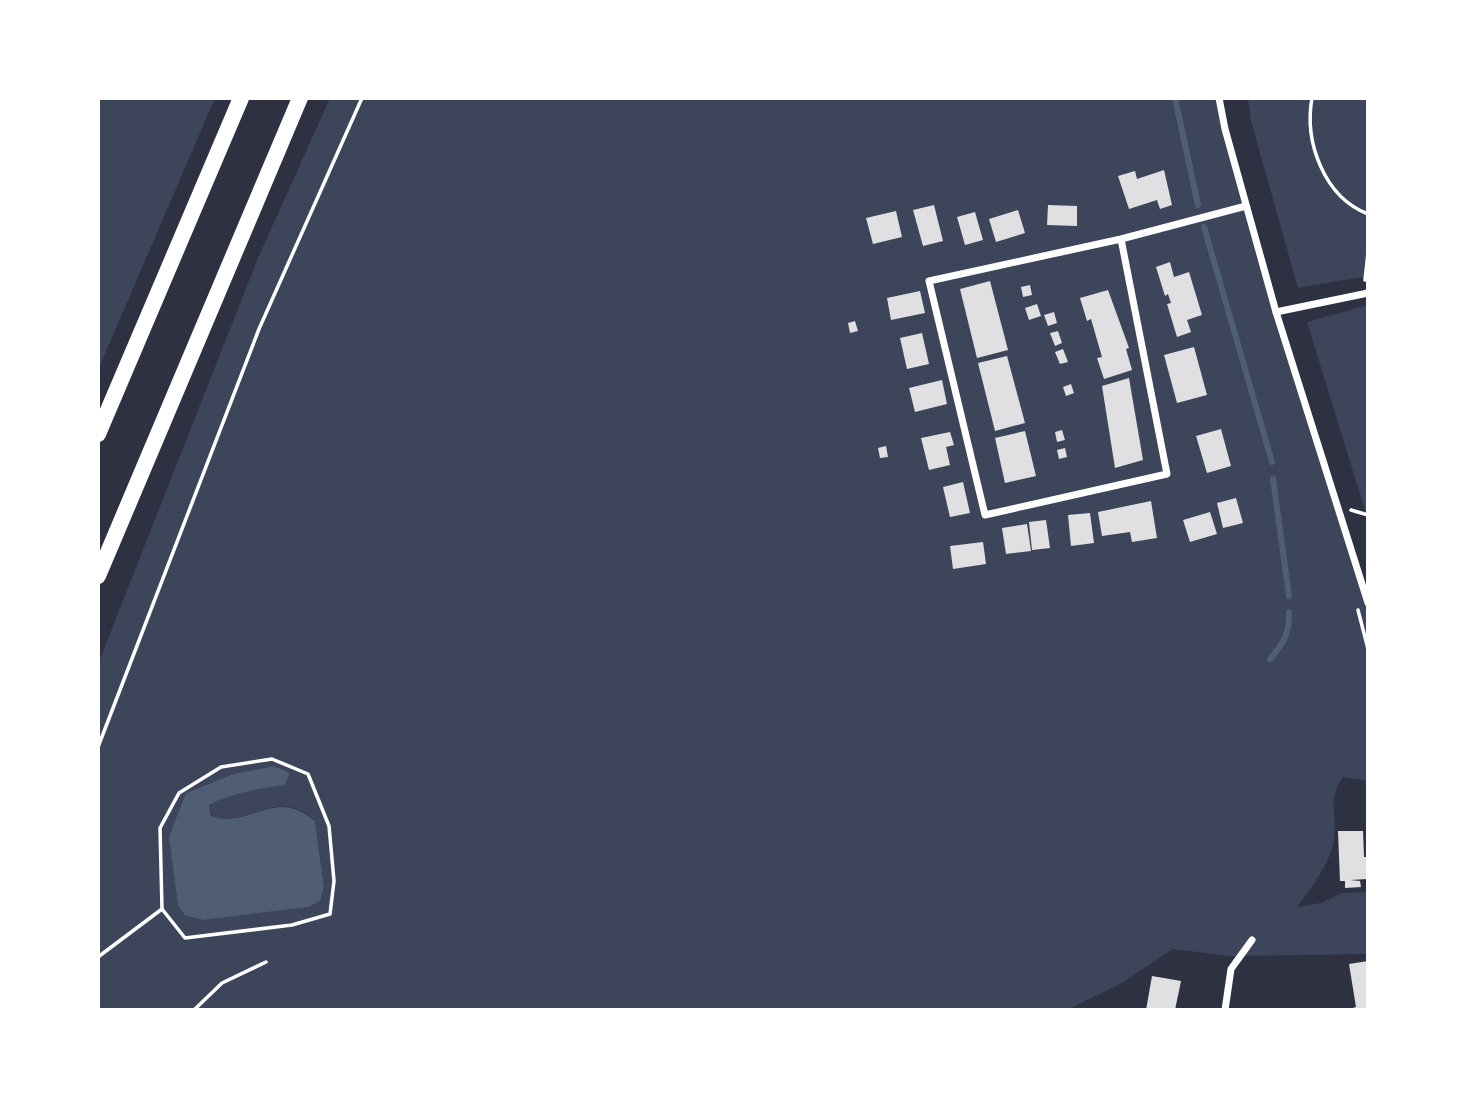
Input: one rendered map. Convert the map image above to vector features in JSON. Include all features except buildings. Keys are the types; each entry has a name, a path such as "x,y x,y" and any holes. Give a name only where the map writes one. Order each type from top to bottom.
{"highway":[{"path":"98,434 240,98"},
{"path":"98,576 300,98"}],"street":[{"path":"1219,98 1276,312 1368,603"},
{"path":"1121,239 1167,474 985,515 929,281 1121,239 1246,206"},
{"path":"1276,312 1366,293"},
{"path":"1225,1010 1231,969 1252,940"}],"path":[{"path":"98,747 259,329 362,98"},
{"path":"1312,98 1308,119 1312,144 1325,175 1339,198 1352,208 1368,214"},
{"path":"1366,293 1368,253"},
{"path":"272,759 308,774 329,826 334,881 330,914 292,925 186,938 162,909 160,828 179,793 221,767 272,759"},
{"path":"98,957 162,909"},
{"path":"194,1010 222,983 266,962"}],"shaded area":[{"path":"98,98 215,98 98,370"},
{"path":"330,98 1219,98 1276,312 1368,603 1368,781 1343,777 1335,794 1332,849 1319,875 1297,907 1321,903 1342,893 1368,892 1368,954 1229,956 1173,949 1122,983 1067,1010 98,1010 98,664 258,258","holes":["274,766 290,773 285,785 237,794 209,805 212,816 240,817 275,807 287,807 315,820 324,887 320,901 309,907 203,920 186,793 233,774"]},
{"path":"1248,98 1368,98 1368,276 1298,288 1251,121"},
{"path":"1368,305 1368,520 1307,322"},
{"path":"274,766 290,773 285,785 246,792 218,801 209,805 211,816 226,819 275,807 287,807 300,811 315,821 324,887 320,901 309,907 203,920 185,915 178,905 169,837 186,793 233,774"}],"waterway":[{"path":"1175,98 1198,205"},
{"path":"1204,227 1272,462"},
{"path":"1273,479 1289,596"},
{"path":"1270,659 1285,638 1289,612"}]}
